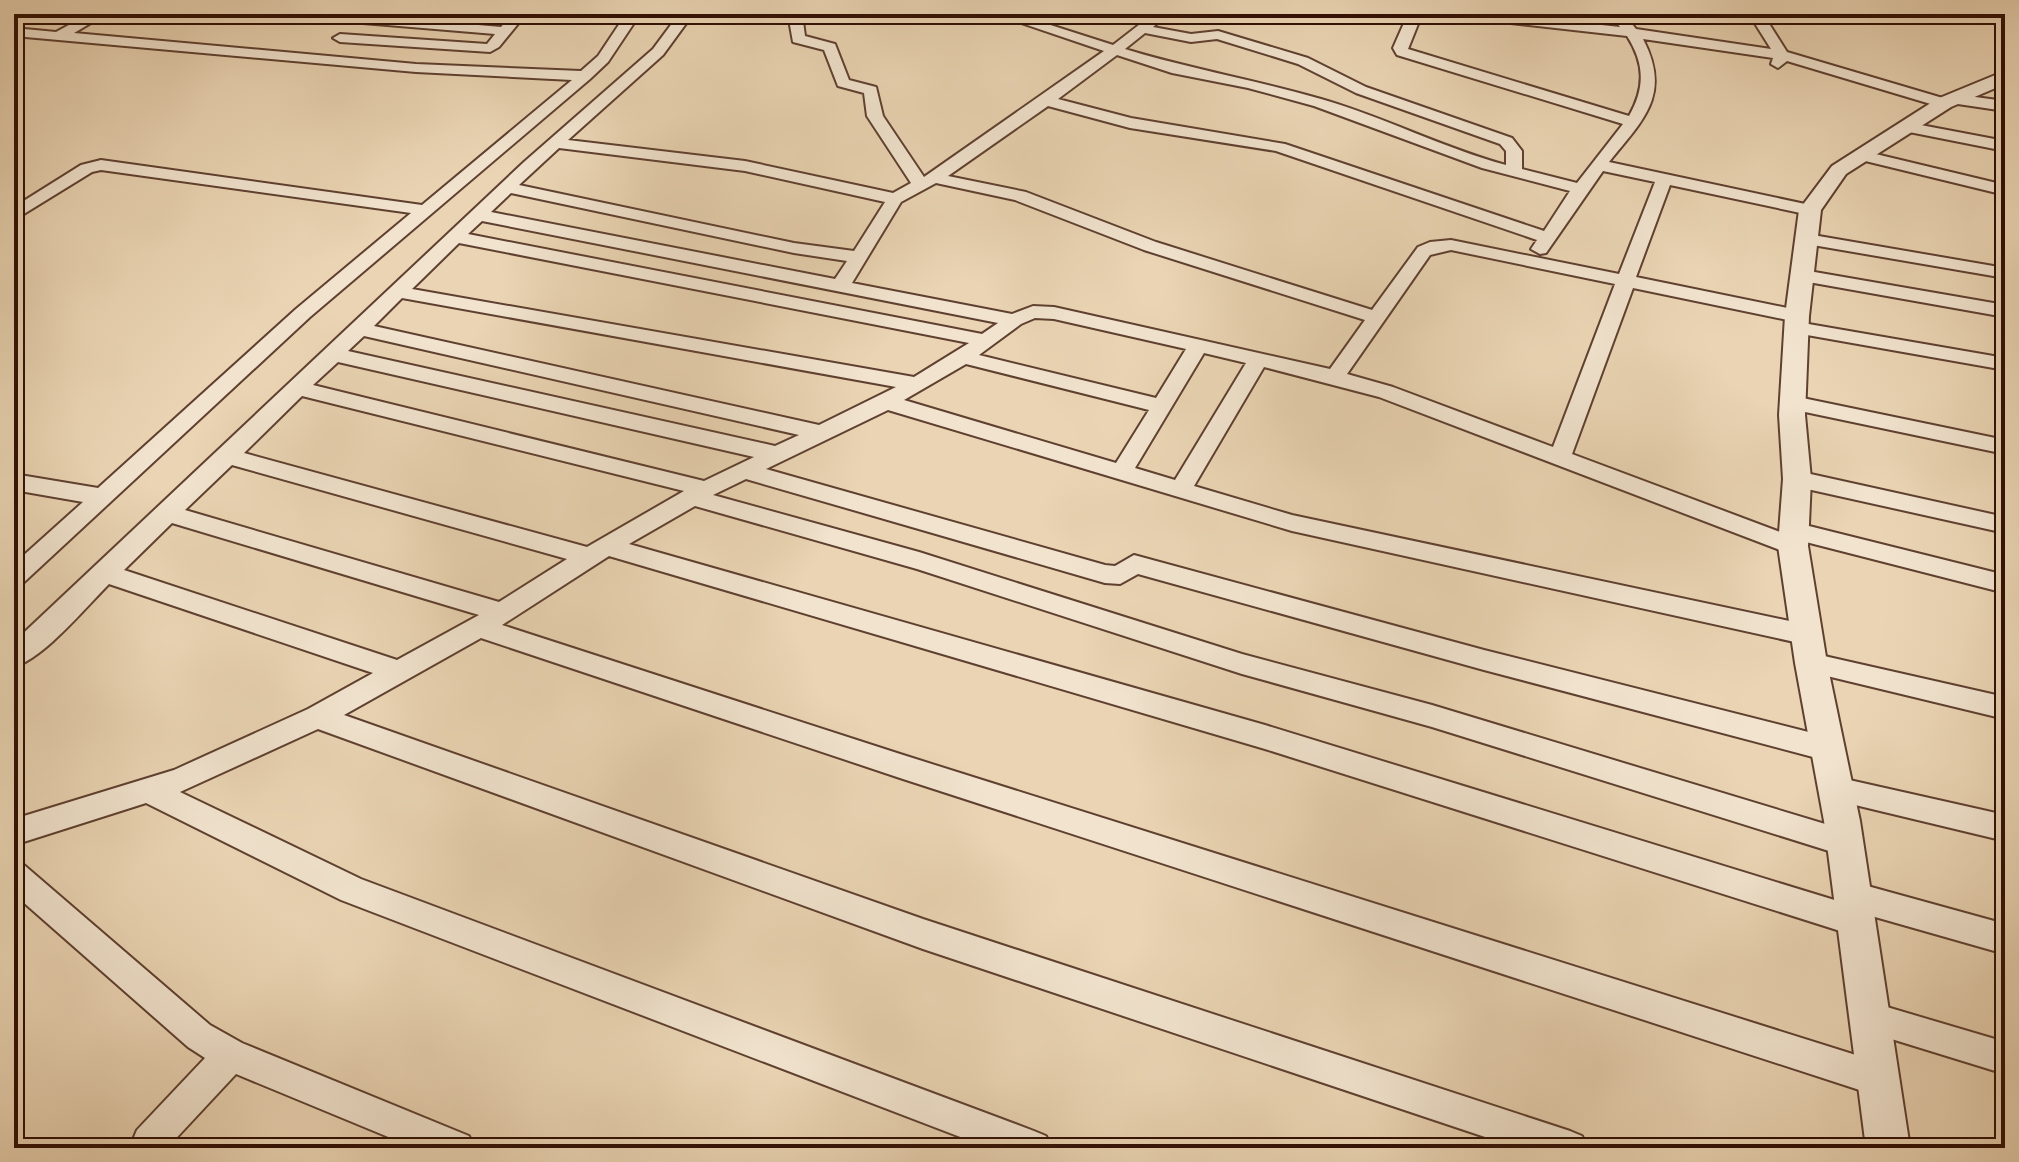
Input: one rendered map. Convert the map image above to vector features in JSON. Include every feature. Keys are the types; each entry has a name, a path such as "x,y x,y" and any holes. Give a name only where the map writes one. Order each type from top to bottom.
{"street":[{"path":"58,36 99,14"},
{"path":"472,70 519,14"},
{"path":"14,578 303,313 585,76 603,59 633,14"},
{"path":"14,657 507,187 658,52 686,14"},
{"path":"808,14 795,14 798,39 830,47 843,83 871,90 875,116 927,181 1020,196 1150,246 1377,318"},
{"path":"1002,14 1177,70 1250,84 1319,103 1514,173 1581,189"},
{"path":"841,285 895,199 1046,101 1161,14"},
{"path":"1415,14 1400,48 1402,52 1635,123"},
{"path":"1466,14 1634,33 1749,52 1944,103 2005,106"},
{"path":"1531,261 1598,165 1635,123 1647,103 1651,70 1634,33 1617,14"},
{"path":"1756,14 1780,60"},
{"path":"314,60 366,16 504,31"},
{"path":"16,23 58,36 314,60 585,76"},
{"path":"1143,29 1191,38 1218,35 1309,63 1369,93 1506,141 1514,151 1514,173"},
{"path":"340,38 490,48"},
{"path":"1888,1148 1845,843 1809,649 1793,538 1797,479 1793,403 1797,322 1809,225 1839,170 1944,103 2005,77"},
{"path":"1046,101 1130,123 1279,147 1548,238"},
{"path":"1905,127 2005,146"},
{"path":"555,143 745,166 895,199"},
{"path":"1859,155 2005,190"},
{"path":"14,215 87,168 101,165 423,210"},
{"path":"1598,165 1664,179 1809,225 2005,273"},
{"path":"1560,457 1664,179"},
{"path":"507,187 794,248 860,257"},
{"path":"478,215 1014,320"},
{"path":"454,237 988,341"},
{"path":"1335,377 1424,251 1430,247 1451,245 1625,280 1797,322 2005,364"},
{"path":"1803,276 2005,311"},
{"path":"398,292 916,384"},
{"path":"14,832 180,780 317,717 491,620 699,493 886,402 963,357 1024,314 1043,311 1335,377 1386,392 1560,457 1793,538 2005,584"},
{"path":"358,329 821,433"},
{"path":"1122,471 1198,346"},
{"path":"332,354 780,455"},
{"path":"963,357 1162,406"},
{"path":"1182,488 1258,360"},
{"path":"296,388 699,493 1242,664 1432,716 1845,843"},
{"path":"886,402 1292,523 1809,649 2005,708"},
{"path":"1793,403 2005,447"},
{"path":"227,456 599,552 1265,737 1854,908 2005,939"},
{"path":"745,471 1105,574 1120,575 1134,564 1484,660 1828,749"},
{"path":"1797,479 2005,525"},
{"path":"14,482 102,497"},
{"path":"168,513 1878,1079"},
{"path":"105,573 401,672"},
{"path":"317,717 923,934 1570,1148"},
{"path":"1836,789 2005,828"},
{"path":"148,790 352,890 1034,1148"},
{"path":"14,875 199,1036 231,1055 457,1148"},
{"path":"1870,1018 2005,1058"},
{"path":"151,1146 231,1055"}]}
